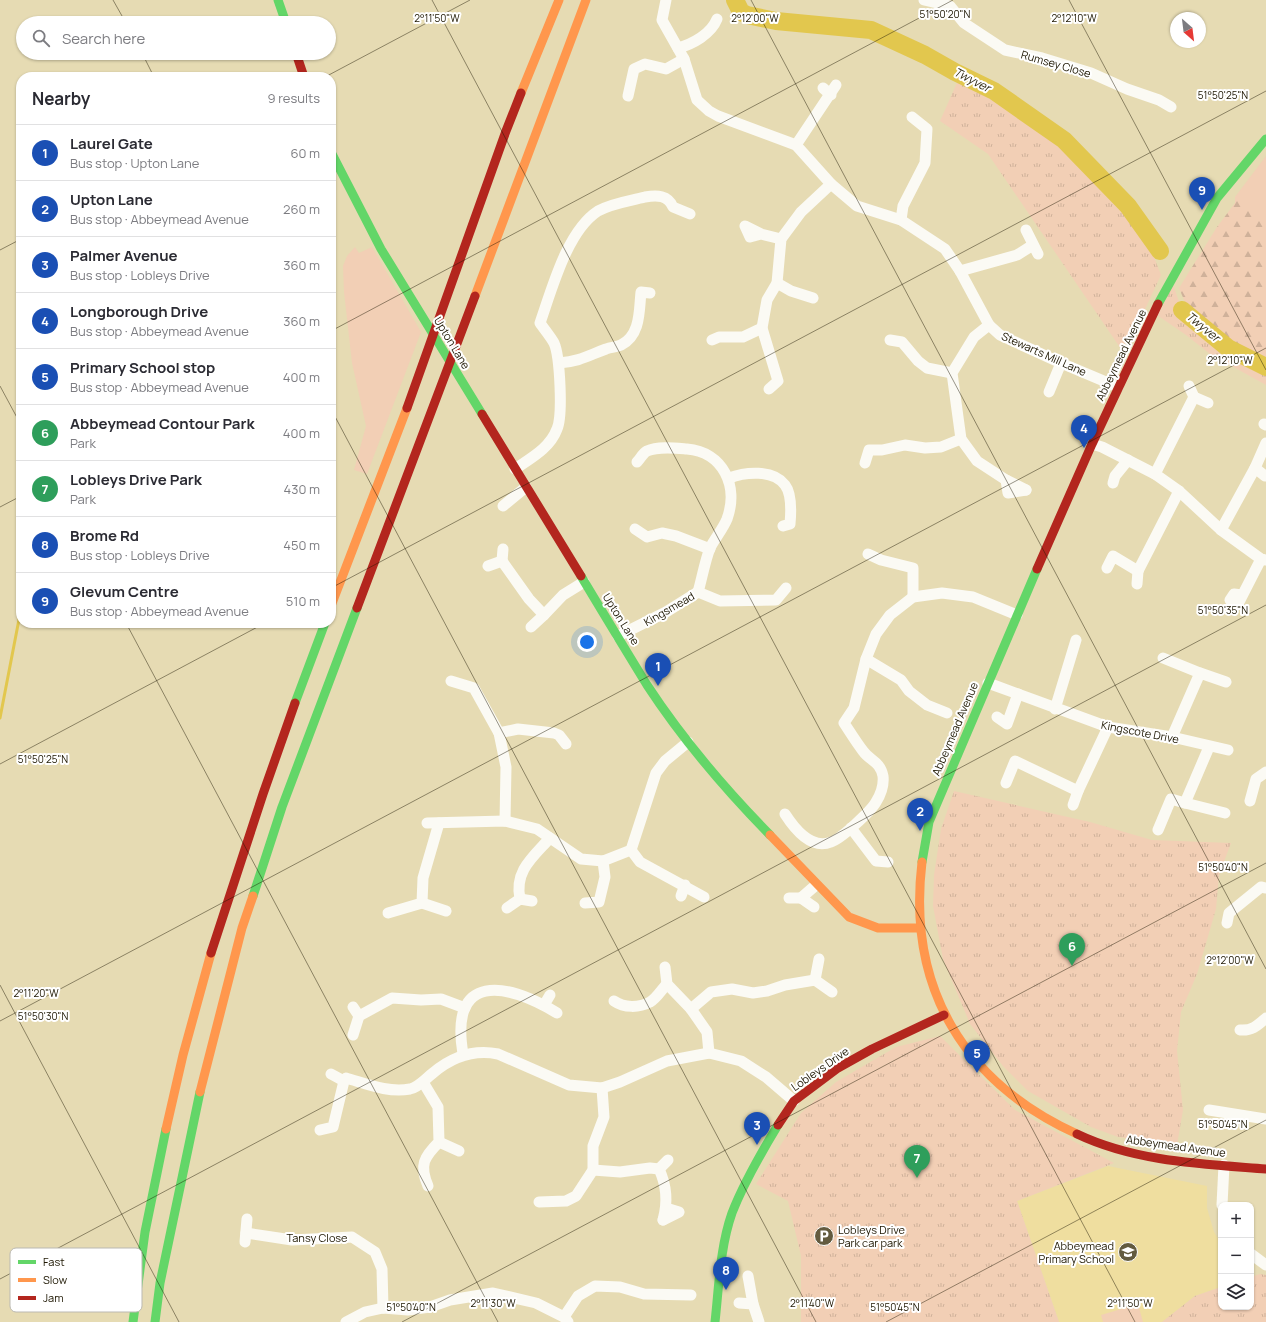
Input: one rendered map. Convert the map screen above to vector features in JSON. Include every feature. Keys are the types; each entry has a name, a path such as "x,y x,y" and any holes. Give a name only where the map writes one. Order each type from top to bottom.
{"main road":[{"path":"278,0 284,16"},
{"path":"336,593 422,368 506,131 559,0"},
{"path":"155,1322 160,1283 193,1121 242,928 282,808 326,688 446,374 586,0"},
{"path":"298,60 302,72"},
{"name":"Abbeymead Avenue","path":"1266,139 1217,198 1171,279 1092,444 929,822 922,850 920,899 920,928 931,980 944,1016 963,1042 991,1075 1021,1103 1045,1118 1099,1145 1120,1151 1179,1161 1266,1169"},
{"name":"Upton Lane","path":"336,162 380,249 648,686 688,742 735,800 848,917 878,928 920,928"},
{"path":"142,1255 168,1116 216,933 257,804 323,628"},
{"name":"Lobleys Drive","path":"715,1322 722,1256 732,1213 760,1154 794,1101 838,1068 872,1049 944,1016"},
{"path":"133,1322 134,1312"}],"street":[{"name":"Stewarts Mill Lane","path":"666,0 662,20 684,59 694,93 700,104 718,116 796,145 831,184 857,206 901,220 945,249 960,270 989,325 1000,335 1118,387"},
{"name":"Rumsey Close","path":"924,0 953,3 964,23 1004,50 1042,58 1091,73 1127,89 1158,100 1171,107"},
{"path":"678,48 688,45 713,28 717,19"},
{"path":"628,96 634,68 645,64 666,69 684,59"},
{"path":"796,145 830,90"},
{"path":"901,220 903,206 925,163 927,129 912,117"},
{"path":"769,389 778,381 762,328 767,300 777,283 781,239 801,212 831,184"},
{"path":"515,469 543,450 557,430 560,408 559,363 554,344 540,323 570,243 582,225 599,211 620,203 651,196 665,197 670,200 673,207 690,214"},
{"path":"960,270 1035,250 1026,230"},
{"path":"761,234 781,239"},
{"path":"777,283 791,291 813,298"},
{"path":"559,363 581,360 607,348 630,344 639,316 641,292"},
{"path":"989,325 974,337 952,373 961,438 977,461 1006,480 1026,490"},
{"path":"716,336 743,337 762,328"},
{"path":"890,340 902,342 918,361 927,368 952,373"},
{"path":"1049,392 1061,363"},
{"path":"1189,386 1194,397 1208,403"},
{"path":"1155,474 1194,397"},
{"path":"865,463 869,450 882,450 904,444 925,448 941,447 961,438"},
{"path":"1221,530 1255,468 1266,443"},
{"path":"1092,444 1102,447 1155,474 1179,491 1221,530 1264,560 1239,602 1230,600"},
{"path":"636,462 643,448 667,448 702,452 715,459 729,478 740,474 754,472 780,480 785,485 792,511 790,524 783,526"},
{"path":"1112,477 1128,460"},
{"path":"1255,468 1265,476"},
{"name":"Kingsmead","path":"618,636 666,612 698,592 710,549 726,521 730,510 729,478"},
{"path":"503,506 526,487"},
{"path":"1137,584 1138,572 1179,491"},
{"path":"635,529 647,542 662,533 669,534 710,549"},
{"path":"503,549 502,561 529,599 544,615"},
{"path":"868,554 881,560 912,568 913,597"},
{"path":"1107,568 1113,556 1138,572"},
{"path":"488,566 502,561"},
{"path":"532,627 564,595 584,582"},
{"name":"Kingsmead","path":"698,592 720,601 778,605 786,588"},
{"path":"785,814 804,836 813,841 831,842 851,828 876,802 883,786 883,776 879,764 864,753 844,723 854,708 866,660 876,634 890,614 913,597 942,593 973,597 1017,615"},
{"path":"1055,709 1076,640"},
{"path":"1163,658 1226,682"},
{"path":"866,660 901,680 909,691 927,705 947,713"},
{"path":"1172,737 1200,673"},
{"path":"474,688 480,678"},
{"path":"451,681 474,688 499,734 506,767 505,821"},
{"name":"Kingscote Drive","path":"988,683 1055,709 1108,727 1172,737 1209,747 1228,750"},
{"path":"997,717 1007,724 1018,694"},
{"path":"1073,805 1108,727"},
{"path":"499,734 518,728 554,733 559,735 566,744"},
{"path":"631,850 656,773 665,760 688,742"},
{"path":"1185,803 1209,747"},
{"path":"1006,783 1015,761 1078,791"},
{"path":"1250,800 1256,779 1265,769"},
{"path":"1158,830 1171,798 1225,813"},
{"path":"427,823 505,821 537,829 581,859 603,861 631,850"},
{"path":"422,903 423,878 439,823"},
{"path":"851,828 876,861 888,862"},
{"path":"520,899 517,888 522,870 550,838"},
{"path":"631,850 640,862 685,885 704,897"},
{"path":"585,903 597,905 605,877 603,861"},
{"path":"801,898 816,884"},
{"path":"681,896 685,885"},
{"path":"1227,923 1229,913 1262,887"},
{"path":"789,898 801,898 814,907"},
{"path":"507,908 520,899 532,901"},
{"path":"388,913 422,903 446,911"},
{"path":"815,980 819,959"},
{"path":"665,966 667,984 691,1009 707,1032 709,1053"},
{"path":"691,1009 711,992 732,989 753,993 767,991 785,985 815,980 832,992"},
{"path":"618,1004 640,1006 651,1002 667,984"},
{"path":"464,1054 460,1037 464,1008 473,997 489,989 509,992 544,1005 557,1013"},
{"path":"544,1005 550,995"},
{"path":"356,1031 356,1011 392,998 421,1000 441,999 464,1008"},
{"path":"1240,1030 1255,1028 1266,1018"},
{"path":"331,1074 344,1080 346,1078 393,1091 411,1088 423,1082 450,1061 464,1054 486,1052 498,1054 569,1085 602,1088 620,1082 667,1061 709,1053 741,1061 766,1077 794,1101"},
{"path":"333,1127 344,1080"},
{"path":"423,1082 438,1108 439,1142 426,1155 423,1175 428,1186"},
{"path":"539,1202 566,1201 576,1196 593,1170 593,1146 604,1117 602,1088"},
{"path":"1209,1110 1266,1118"},
{"path":"320,1130 333,1127 344,1130"},
{"path":"439,1142 459,1151"},
{"path":"659,1169 668,1160"},
{"path":"1222,1202 1224,1165"},
{"path":"593,1170 620,1172 650,1168 659,1169"},
{"path":"659,1169 666,1183 666,1208 663,1220"},
{"path":"412,1171 423,1175"},
{"name":"Tansy Close","path":"247,1219 245,1237 292,1240 352,1237 375,1252 382,1269 383,1308"},
{"path":"1254,1256 1266,1265"},
{"path":"748,1276 753,1304 759,1322"},
{"path":"346,1322 365,1312 383,1308 408,1310 430,1308 450,1300 493,1293 536,1303 566,1320 578,1296 595,1286 620,1287 644,1294 660,1290 691,1295"},
{"path":"739,1304 753,1304"}],"shaded area":[{"name":"Abbeymead Primary School","path":"1108,1166 1207,1186 1207,1208 1214,1232 1218,1238 1218,1288 1195,1296 1162,1322 1059,1322 1017,1201"}],"green space":[{"path":"960,76 997,91 1068,139 1133,203 1161,275 1140,320 1121,349 988,154 940,121"},
{"path":"1266,156 1266,220 1235,203 1235,197"},
{"path":"1238,199 1266,215 1266,362 1231,345 1187,307 1179,288 1217,227"},
{"path":"355,247 359,253 372,247 421,332 367,474 354,470 366,426 352,363 344,292 343,266 347,256"},
{"path":"1171,279 1182,310 1228,348 1266,367 1266,385 1210,354 1154,313"},
{"path":"954,791 1090,822 1152,840 1231,843 1219,875 1216,909 1197,974 1181,1012 1177,1051 1183,1110 1177,1145 1118,1137 1091,1127 1028,1091 1003,1066 970,1024 943,959 933,906 934,875 941,829"},
{"path":"940,1036 1015,1110 1114,1163 1017,1201 1059,1322 801,1322 801,1256 788,1201 756,1184 801,1113 836,1082 896,1047"},
{"path":"1260,1274 1266,1275 1266,1322 1162,1322 1195,1296 1218,1288 1218,1310 1254,1310 1254,1276"},
{"path":"1138,1304 1143,1322 1103,1322 1101,1315"}],"waterway":[{"name":"Twyver","path":"735,0 741,12 747,15 776,21 871,30 925,55 994,91 1064,140 1128,206 1160,251"},
{"name":"Twyver","path":"1182,310 1228,348 1266,367"},
{"path":"0,718 17,628"}],"traffic: fast":[{"path":"278,0 284,16"},
{"path":"1158,304 1217,198 1266,139"},
{"path":"336,162 381,249 482,414"},
{"path":"922,862 929,822 1037,569"},
{"path":"581,576 647,685 675,725 721,782 770,835"},
{"path":"253,896 282,807 357,608"},
{"path":"295,703 323,628"},
{"path":"155,1322 160,1283 200,1092"},
{"path":"715,1322 722,1253 732,1213 747,1179 778,1125"},
{"path":"142,1254 145,1232 166,1129"},
{"path":"133,1322 134,1312"}],"traffic: slow":[{"path":"521,93 559,0"},
{"path":"475,296 586,0"},
{"path":"336,593 407,408"},
{"path":"770,835 849,917 878,928 920,928"},
{"path":"922,862 920,907 924,950 934,989 951,1025 974,1058 1003,1087 1037,1113 1077,1134"},
{"path":"200,1092 242,928 253,896"},
{"path":"166,1129 183,1055 211,953"}],"traffic: jam":[{"path":"298,60 302,72"},
{"path":"407,408 521,93"},
{"path":"357,608 475,296"},
{"path":"1037,569 1092,444 1158,304"},
{"path":"482,414 581,576"},
{"path":"211,953 263,794 295,703"},
{"path":"778,1125 794,1101 838,1068 872,1049 944,1015"},
{"path":"1077,1134 1122,1151 1146,1156 1194,1163 1266,1169"}],"place":[{"name":"Glevum Centre","path":"1202,210"},
{"name":"Longborough Drive","path":"1084,448"},
{"name":"Laurel Gate","path":"658,686"},
{"name":"Upton Lane","path":"920,831"},
{"name":"Abbeymead Contour Park","path":"1072,966"},
{"name":"Primary School stop","path":"977,1073"},
{"name":"Palmer Avenue","path":"757,1145"},
{"name":"Lobleys Drive Park","path":"917,1178"},
{"name":"Lobleys Drive Park car park","path":"824,1236"},
{"name":"Abbeymead Primary School","path":"1128,1252"},
{"name":"Brome Rd","path":"726,1290"}]}
